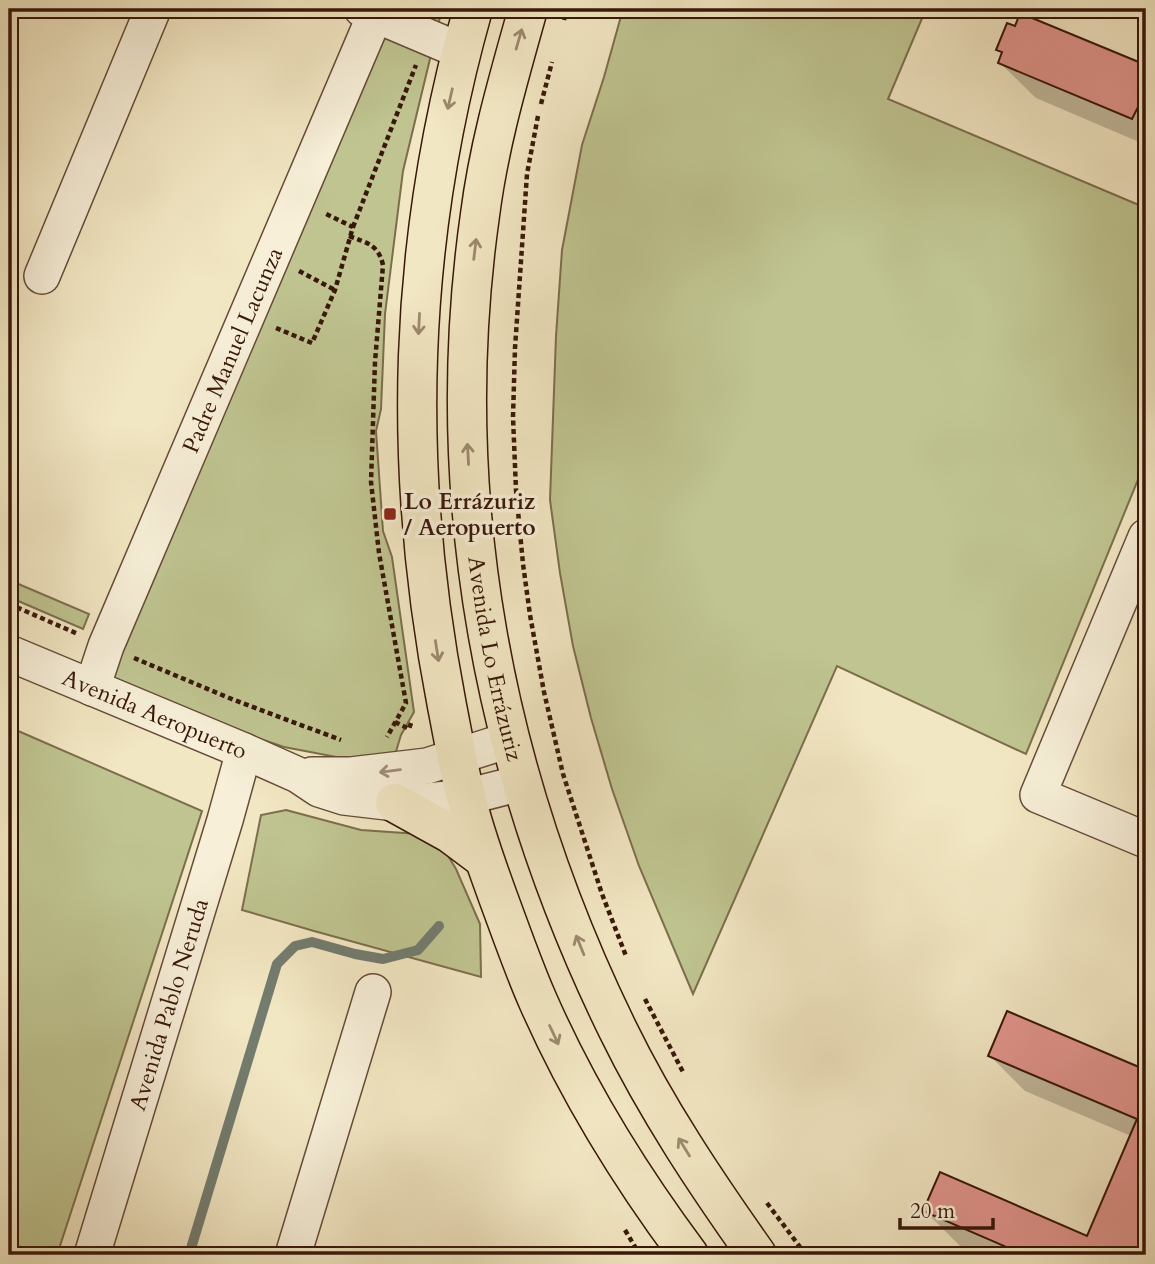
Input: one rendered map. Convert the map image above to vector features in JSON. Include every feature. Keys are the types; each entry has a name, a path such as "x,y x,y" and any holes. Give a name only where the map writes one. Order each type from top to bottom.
{"main road":[{"path":"473,9 444,123 433,188 425,253 416,380 416,444 424,551 439,666 456,756 483,858 538,1002 588,1101 626,1164 690,1255"},
{"name":"Avenida Lo Errázuriz","path":"528,9 505,90 491,153 480,212 469,311 466,390 470,496 478,573 492,663 521,783 540,841 592,976 619,1033 683,1147 757,1255"},
{"path":"395,803 451,834 483,858"}],"street":[{"path":"42,276 153,9"},
{"path":"369,12 461,51"},
{"name":"Padre Manuel Lacunza","path":"92,688 106,646 369,12"},
{"path":"1146,537 1038,795 1146,840"},
{"name":"Avenida Aeropuerto","path":"9,653 244,751 298,775 319,789 344,796 395,803 466,797 521,783"},
{"name":"Avenida Aeropuerto","path":"298,775 351,775 427,766 509,740"},
{"name":"Avenida Pablo Neruda","path":"92,1255 244,751"},
{"path":"293,1255 373,992"}],"path":[{"path":"562,28 567,9"},
{"path":"555,53 538,116 527,174 515,348 513,417 516,490 530,615 563,774 602,894 629,963"},
{"path":"271,326 312,343 335,290 352,227 419,58"},
{"path":"320,211 352,227"},
{"path":"349,236 378,250 383,265 370,482 379,553 406,703 384,744"},
{"path":"295,269 335,290"},
{"path":"9,604 234,700 343,740"},
{"path":"395,722 409,729 412,720"},
{"path":"645,998 685,1076"},
{"path":"761,1195 806,1255"}],"green space":[{"path":"386,9 442,9 403,171 385,314 381,409 376,431 383,531 392,557 414,712 401,735 394,758 352,760 284,747 214,723 116,685 114,671"},
{"path":"623,9 926,9 888,99 1146,208 1146,460 1026,754 837,666 693,994 639,866 591,718 573,646 550,500 562,250 582,145"},
{"path":"9,580 89,614 83,629 9,597"},
{"path":"9,727 202,811 57,1255 9,1255"},
{"path":"286,810 361,830 419,834 438,839 456,869 480,924 481,977 242,910 261,815"}],"building":[{"path":"1020,13 1146,65 1146,110 1138,107 1132,119 998,63 1002,52 996,50 1007,23 1015,26"},
{"path":"1007,1011 1146,1070 1146,1255 1025,1255 923,1211 940,1172 1087,1236 1137,1119 988,1056"}],"waterway":[{"path":"189,1255 277,964 295,946 312,942 383,959 418,950 439,926"}],"place":[{"name":"Lo Errázuriz / Aeropuerto","path":"390,514"}]}
